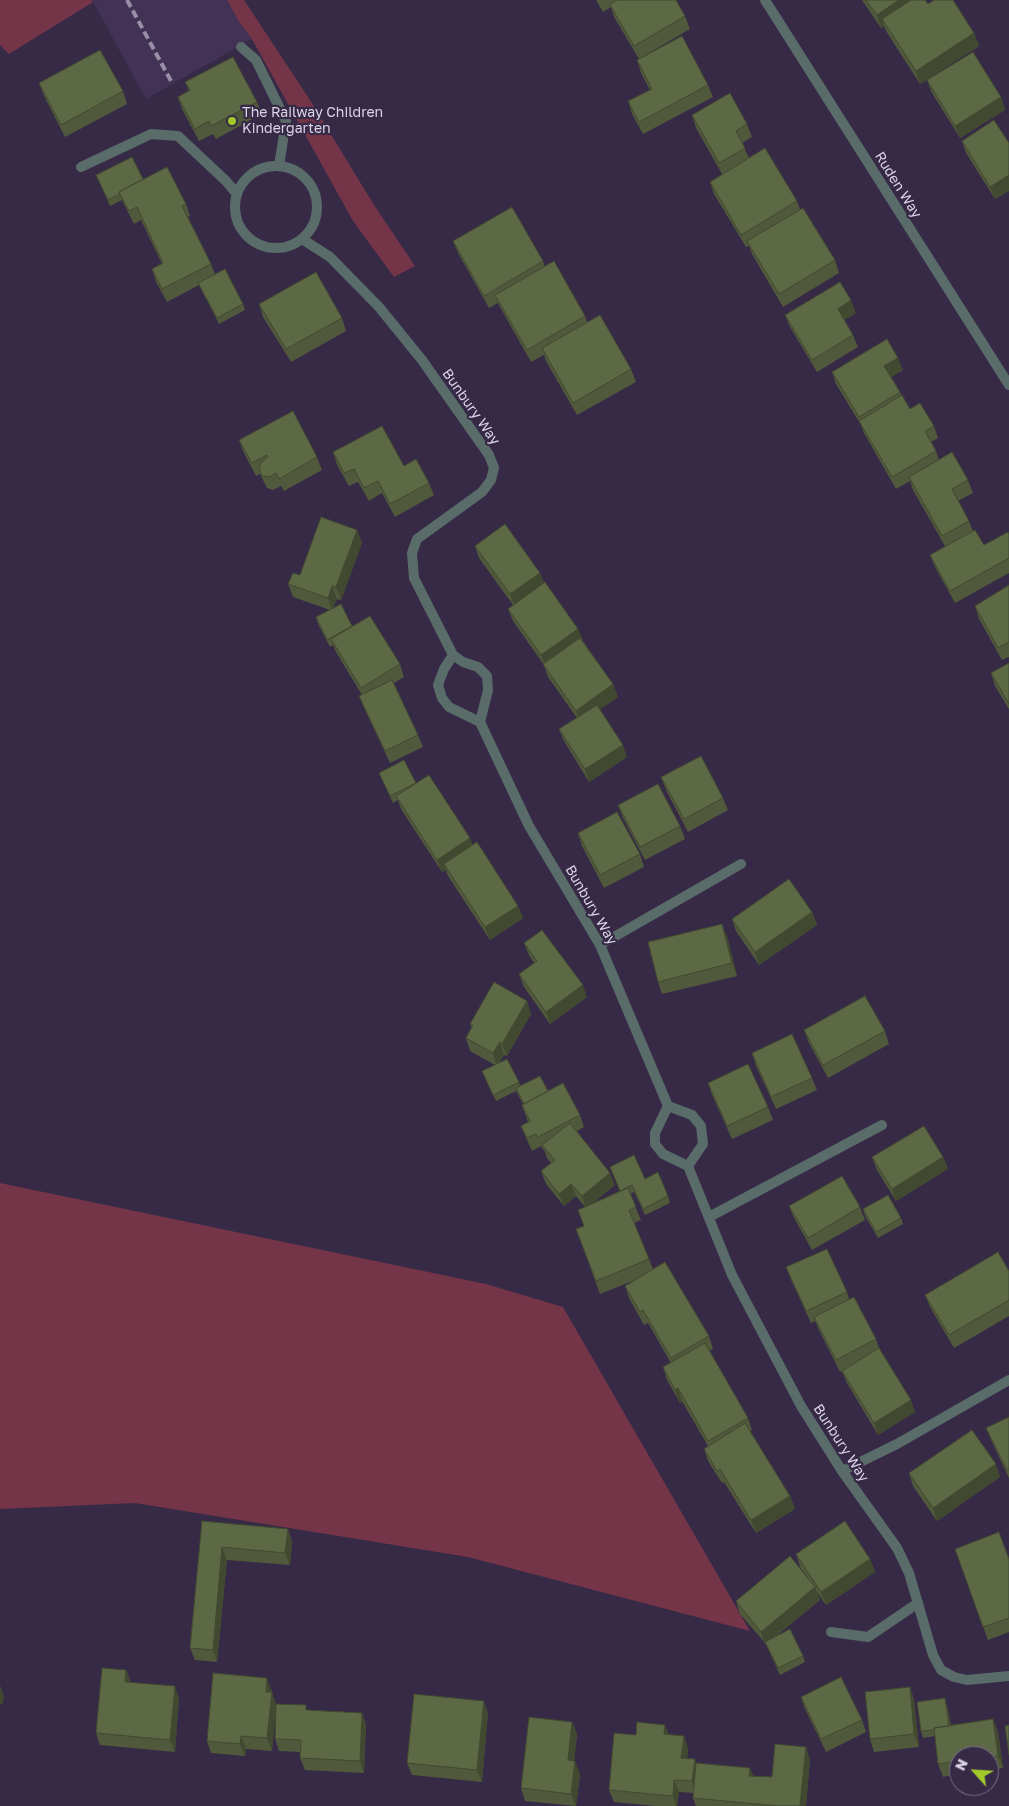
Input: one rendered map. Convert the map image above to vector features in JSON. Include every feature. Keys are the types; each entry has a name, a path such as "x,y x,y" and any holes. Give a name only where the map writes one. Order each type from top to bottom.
{"street":[{"name":"Ruden Way","path":"765,0 1009,385"},
{"path":"241,47 256,60 286,121 280,166"},
{"path":"81,167 151,134 178,136 226,181 236,193"},
{"path":"280,166 296,171 307,180 316,198 317,216 311,228 302,239 283,248 270,248 256,244 244,234 236,220 234,205 236,193 244,180 251,174 264,167 280,166"},
{"name":"Bunbury Way","path":"302,239 330,258 379,307 422,360 489,454 494,468 491,480 482,492 416,539 412,553 414,578 452,656"},
{"path":"452,656 478,667 488,676 488,690 480,722 449,707 442,698 438,685 452,656"},
{"name":"Bunbury Way","path":"480,722 529,826 600,945 668,1106"},
{"path":"600,945 742,864"},
{"path":"668,1106 692,1115 702,1126 703,1144 688,1166 663,1154 655,1144 655,1133 668,1106"},
{"path":"709,1217 882,1125"},
{"name":"Bunbury Way","path":"688,1166 732,1275 801,1406 842,1471 897,1548 909,1573 933,1655 941,1670 954,1677 967,1680 1009,1676"},
{"path":"842,1471 897,1444 1009,1380"},
{"path":"831,1632 868,1638 918,1603"}],"shaded area":[{"path":"0,0 92,0 93,2 9,54 0,45"},
{"path":"92,0 227,0 239,22 252,39 146,99"},
{"path":"227,0 244,0 310,100 374,205 415,266 394,277 353,221 252,39 239,22"},
{"path":"0,1183 486,1284 563,1307 750,1631 468,1557 135,1503 0,1509"}],"building":[{"path":"617,0 676,0 685,16 634,46 610,5"},
{"path":"866,0 899,0 877,15"},
{"path":"911,0 925,0 928,4 934,0 953,0 974,33 916,71 882,19"},
{"path":"682,36 708,85 639,122 628,101 652,89 637,60"},
{"path":"100,50 123,91 61,125 39,83"},
{"path":"973,52 1001,97 955,126 927,80"},
{"path":"233,57 257,102 211,126 209,121 195,129 178,97 190,90 185,82"},
{"path":"730,93 747,124 736,131 745,148 719,163 692,115"},
{"path":"994,120 1009,143 1009,175 990,187 962,141"},
{"path":"765,148 797,201 741,235 710,182"},
{"path":"132,157 143,179 108,200 96,175"},
{"path":"167,167 186,204 182,206 211,264 162,289 152,269 163,263 137,207 129,211 119,192"},
{"path":"512,207 543,261 484,296 453,241"},
{"path":"803,208 835,260 779,294 747,241"},
{"path":"554,261 585,316 527,350 495,295"},
{"path":"225,269 243,304 217,318 198,283"},
{"path":"316,272 342,318 286,349 259,304"},
{"path":"840,282 851,300 838,309 853,335 812,360 785,315"},
{"path":"600,315 631,369 573,403 542,348"},
{"path":"887,339 898,358 884,366 900,392 859,417 832,372"},
{"path":"902,395 910,409 920,403 934,426 925,431 936,451 892,477 859,421"},
{"path":"293,411 317,457 279,479 276,473 269,477 262,476 259,469 261,462 268,457 267,455 252,463 239,440"},
{"path":"382,426 404,466 416,459 429,483 390,504 378,481 364,488 354,469 344,473 333,452"},
{"path":"952,452 968,480 952,489 969,521 942,536 909,477"},
{"path":"321,517 357,530 336,587 332,586 328,598 288,584 293,573 300,575"},
{"path":"505,524 540,573 510,594 475,546"},
{"path":"975,530 984,545 1008,532 1009,558 950,591 930,555"},
{"path":"545,582 578,629 541,655 508,609"},
{"path":"1009,585 1009,642 998,648 975,606"},
{"path":"341,604 352,626 327,640 316,617"},
{"path":"370,616 400,664 361,688 331,639"},
{"path":"580,638 613,684 576,711 543,664"},
{"path":"1009,663 1009,704 991,673"},
{"path":"392,680 418,735 385,751 359,696"},
{"path":"597,705 623,745 585,769 559,729"},
{"path":"701,756 723,798 684,819 661,777"},
{"path":"404,760 416,783 390,796 379,773"},
{"path":"429,775 470,838 437,860 396,796"},
{"path":"658,784 680,826 640,847 618,805"},
{"path":"617,812 640,854 600,875 578,833"},
{"path":"477,842 518,906 485,927 444,864"},
{"path":"789,879 812,912 755,952 732,919"},
{"path":"722,924 732,963 658,982 648,942"},
{"path":"542,930 583,985 546,1012 519,974 537,961 524,943"},
{"path":"494,982 527,1001 502,1044 500,1042 493,1053 466,1038 473,1025 470,1024"},
{"path":"865,996 885,1031 823,1065 804,1030"},
{"path":"792,1034 812,1078 771,1097 752,1053"},
{"path":"507,1059 519,1082 493,1095 482,1071"},
{"path":"748,1064 768,1107 727,1126 708,1083"},
{"path":"540,1076 548,1091 524,1104 516,1088"},
{"path":"563,1083 580,1115 538,1137 536,1134 527,1138 521,1126 530,1121 522,1105"},
{"path":"570,1123 610,1173 582,1196 571,1184 559,1194 541,1171 555,1160 542,1145"},
{"path":"924,1126 943,1157 892,1189 872,1157"},
{"path":"634,1155 645,1179 658,1172 668,1196 643,1209 632,1185 620,1191 610,1167"},
{"path":"842,1176 860,1207 808,1238 789,1206"},
{"path":"628,1188 636,1207 629,1210 649,1259 596,1281 576,1229 584,1226 578,1210"},
{"path":"888,1195 901,1218 876,1232 863,1209"},
{"path":"827,1249 847,1292 806,1311 786,1267"},
{"path":"998,1252 1009,1271 1009,1300 949,1335 925,1295"},
{"path":"665,1262 709,1336 671,1358 643,1310 640,1312 625,1286"},
{"path":"854,1297 876,1339 836,1360 814,1317"},
{"path":"705,1343 748,1418 708,1441 678,1388 675,1390 663,1367"},
{"path":"879,1348 911,1400 874,1423 842,1371"},
{"path":"1009,1417 1009,1469 1007,1470 986,1428"},
{"path":"745,1423 790,1496 751,1520 720,1469 717,1471 704,1449"},
{"path":"972,1430 996,1464 933,1508 909,1473"},
{"path":"202,1521 288,1529 285,1553 222,1547 213,1650 190,1648"},
{"path":"845,1521 870,1559 821,1592 796,1554"},
{"path":"999,1532 1009,1559 1009,1618 983,1627 955,1549"},
{"path":"790,1556 815,1587 761,1632 736,1601"},
{"path":"790,1629 803,1656 778,1668 765,1642"},
{"path":"102,1668 126,1670 125,1682 175,1686 170,1740 96,1733"},
{"path":"213,1673 267,1678 266,1692 272,1692 267,1738 241,1736 240,1744 207,1741"},
{"path":"841,1677 862,1720 821,1739 801,1697"},
{"path":"910,1687 914,1734 870,1739 865,1692"},
{"path":"414,1694 484,1701 477,1770 407,1763"},
{"path":"945,1698 949,1726 921,1731 917,1702"},
{"path":"276,1704 306,1705 306,1710 362,1713 360,1761 300,1758 301,1740 275,1739"},
{"path":"529,1717 572,1722 568,1760 575,1761 571,1794 521,1788"},
{"path":"993,1719 997,1746 949,1746 949,1762 938,1764 934,1728"},
{"path":"637,1722 665,1725 664,1734 684,1736 681,1758 695,1759 692,1781 674,1780 673,1796 609,1790 614,1733 636,1735"},
{"path":"1009,1725 1009,1755 1005,1726"},
{"path":"775,1744 806,1747 800,1806 778,1806 693,1798 696,1763 750,1768 749,1776 772,1777"}],"railway":[{"path":"127,0 171,81"}],"place":[{"name":"The Railway Children Kindergarten","path":"232,121"}]}
